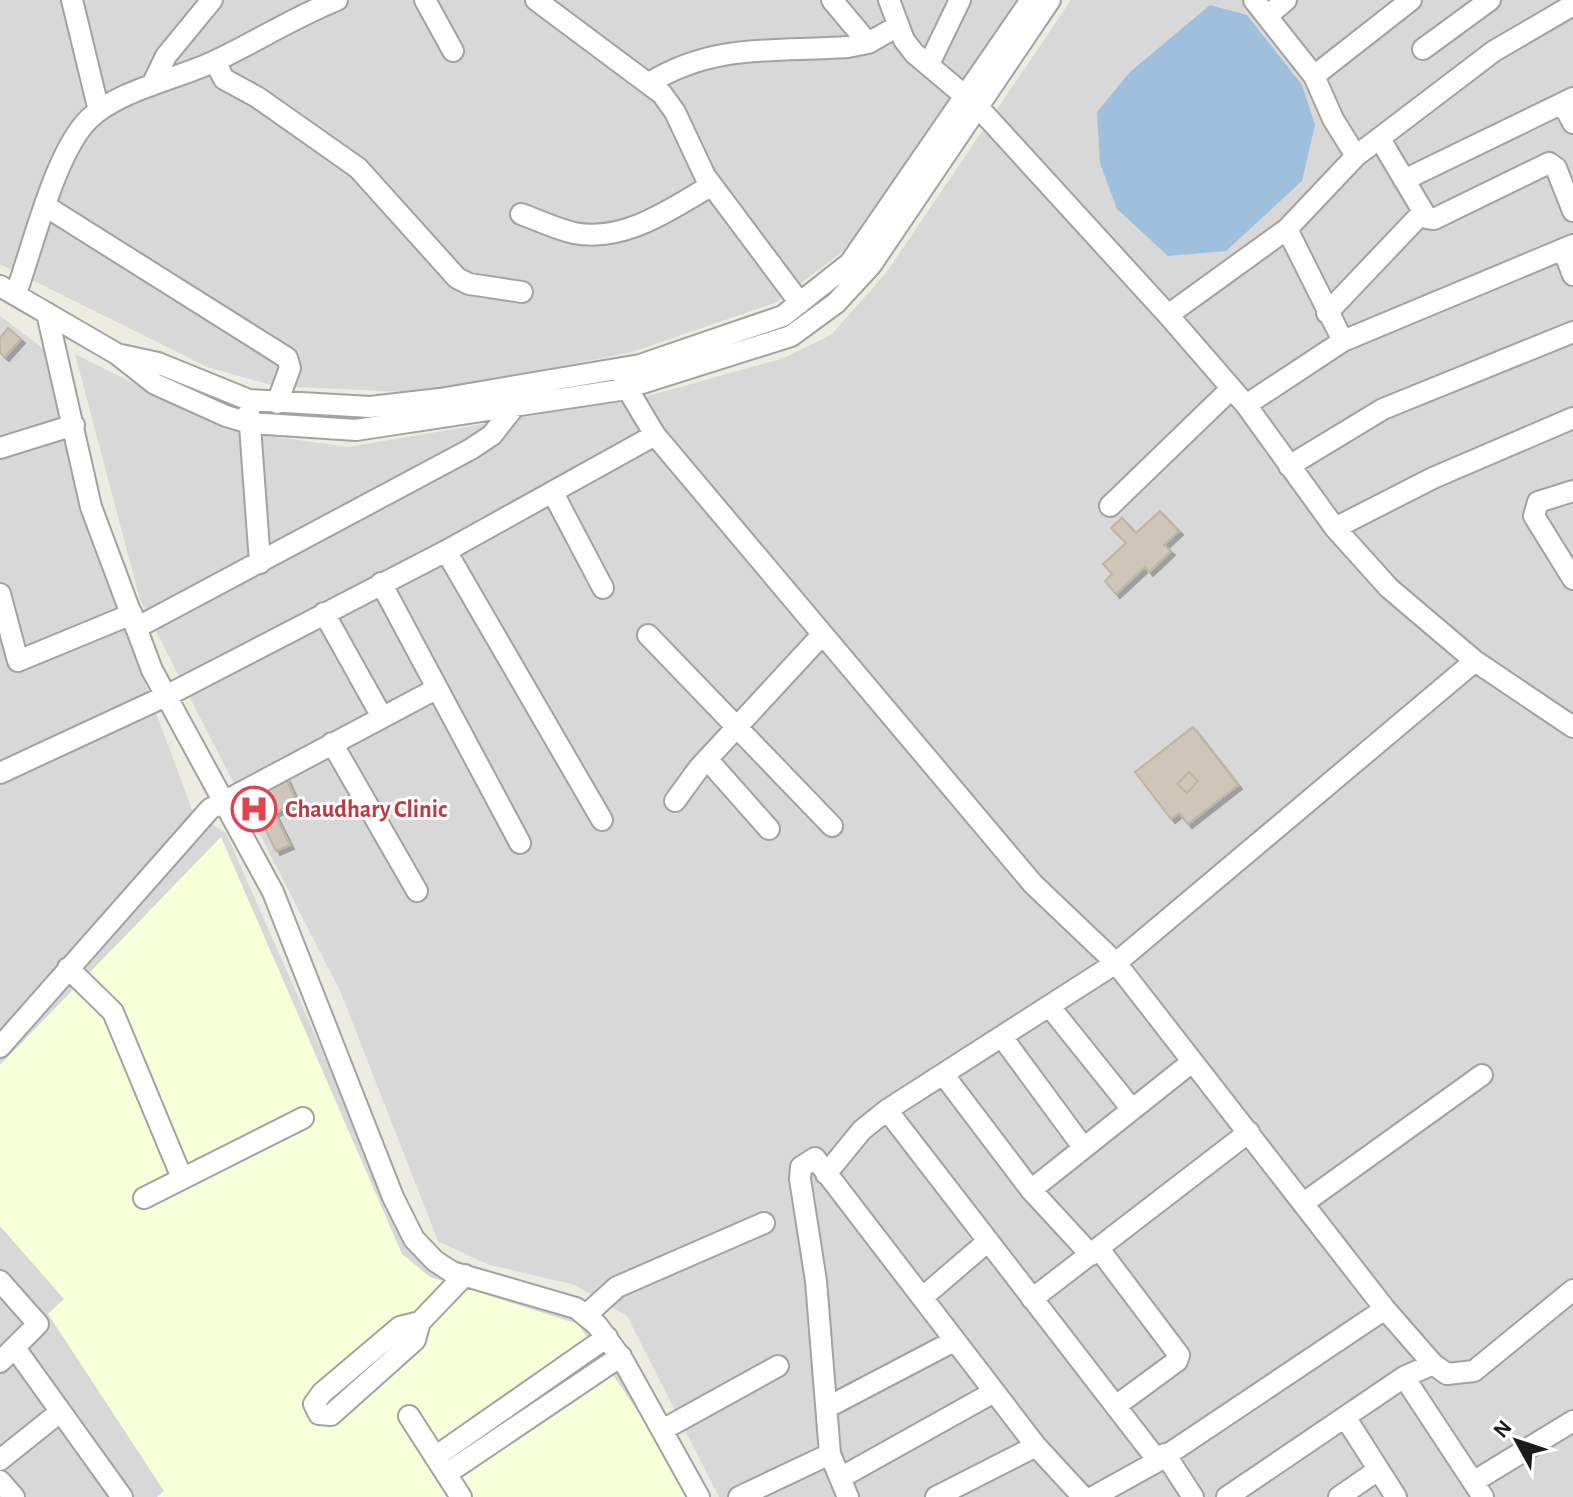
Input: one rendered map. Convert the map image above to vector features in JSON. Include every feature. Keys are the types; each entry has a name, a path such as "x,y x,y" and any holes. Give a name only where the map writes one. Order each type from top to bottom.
{"street":[{"path":"72,0 99,111"},
{"path":"152,85 166,56 212,0"},
{"path":"425,0 453,51"},
{"path":"536,0 651,82 675,112 712,185 800,303"},
{"path":"832,0 868,43"},
{"path":"889,0 898,26 914,53 971,101 1168,315 1246,405 1335,528 1389,588 1475,661 1573,727"},
{"path":"929,64 960,0"},
{"path":"332,1 215,62 152,85 88,119 65,153 47,207 8,290 117,354 155,384 249,423 356,430 514,407 791,336 825,312 871,265 1031,0"},
{"path":"117,354 158,363 249,400 277,403 370,407 624,378 783,316 850,263 1050,0"},
{"path":"1286,0 1261,8 1314,76 1333,119 1356,156"},
{"path":"1314,76 1411,0"},
{"path":"1423,49 1490,0"},
{"path":"1168,315 1287,229 1356,156 1494,51 1573,5"},
{"path":"651,82 681,64 725,53 868,43 898,26"},
{"path":"215,62 221,76 358,168 457,278 469,284 522,292"},
{"path":"1404,180 1568,101 1573,123"},
{"path":"1380,139 1422,213 1434,219 1549,163 1556,168 1570,197"},
{"path":"521,214 572,233 622,229 650,222 712,185"},
{"path":"47,207 287,358 290,368 277,403"},
{"path":"1327,313 1422,213"},
{"path":"1287,229 1343,341"},
{"path":"1246,405 1343,341 1568,247 1573,275"},
{"path":"47,313 91,507 152,670 273,892 393,1197 414,1239 435,1261 465,1275 560,1302 586,1315 621,1356 699,1497"},
{"path":"1289,466 1383,409 1573,332"},
{"path":"624,378 655,435 821,636 1033,884 1116,963 1305,1202 1385,1309 1433,1364 1447,1374 1474,1371 1573,1290"},
{"path":"1110,506 1231,389"},
{"path":"249,400 260,563"},
{"path":"0,594 9,664 134,621 260,563 471,449 492,435 514,407"},
{"path":"1335,528 1433,478 1573,418"},
{"path":"0,448 74,425"},
{"path":"0,773 168,695 446,551 655,435"},
{"path":"1573,491 1538,502 1534,516 1573,579"},
{"path":"553,493 603,588"},
{"path":"446,551 602,820"},
{"path":"381,583 520,843"},
{"path":"324,613 382,717"},
{"path":"648,635 832,826"},
{"path":"675,801 707,759 821,636"},
{"path":"826,1174 862,1130 887,1110 1116,963 1475,661"},
{"path":"0,1047 182,839 223,799 436,689"},
{"path":"332,743 417,891"},
{"path":"707,759 769,829"},
{"path":"68,968 113,1012 182,1178"},
{"path":"1050,1007 1131,1108"},
{"path":"1002,1037 1083,1147"},
{"path":"1031,1190 1192,1062"},
{"path":"943,1074 1031,1190 1095,1252 1179,1355 1177,1361 1117,1405"},
{"path":"1305,1202 1482,1075"},
{"path":"887,1110 1032,1299 1193,1497"},
{"path":"144,1198 303,1118"},
{"path":"1032,1299 1249,1132"},
{"path":"994,1392 844,1488 830,1454 816,1281 800,1179 801,1167 809,1159 815,1158 1036,1446 1083,1497"},
{"path":"586,1315 617,1287 764,1223"},
{"path":"923,1297 987,1242"},
{"path":"420,1322 400,1327 322,1393 314,1404 319,1414 331,1415 415,1340 420,1322 465,1275"},
{"path":"0,1281 38,1322 7,1355 60,1412 122,1497"},
{"path":"1093,1497 1162,1458 1385,1309"},
{"path":"441,1465 607,1337"},
{"path":"828,1407 954,1341"},
{"path":"441,1465 621,1356"},
{"path":"1227,1497 1404,1377 1433,1364"},
{"path":"664,1429 778,1366"},
{"path":"1404,1377 1478,1490 1573,1421"},
{"path":"0,1460 60,1412"},
{"path":"409,1416 461,1497"},
{"path":"1345,1417 1396,1497"},
{"path":"936,1497 1036,1446"},
{"path":"739,1497 830,1454"},
{"path":"1339,1497 1378,1470"},
{"path":"0,1481 14,1497"}],"shaded area":[{"path":"0,0 1020,0 850,246 775,303 632,352 427,393 275,386 207,367 0,264"},
{"path":"1071,0 1573,0 1573,1497 719,1497 627,1316 575,1285 487,1264 438,1241 341,993 140,600 75,354 227,430 348,447 648,396 784,358 831,335 886,273"},
{"path":"0,316 44,349 96,551 193,812 226,833 412,1255 441,1274 584,1319 660,1433 692,1497 0,1497"},
{"path":"221,837 402,1254 430,1277 578,1324 652,1432 686,1497 157,1497 164,1491 48,1314 64,1299 0,1226 0,1065"}],"water":[{"path":"1210,5 1247,15 1302,85 1315,125 1302,181 1226,251 1168,256 1117,209 1100,163 1097,112 1130,72"}],"building":[{"path":"8,328 21,339 5,357 0,353 0,338"},
{"path":"1160,511 1179,531 1164,545 1171,551 1149,572 1145,567 1116,594 1105,581 1112,574 1103,564 1126,543 1111,528 1122,518 1136,533"},
{"path":"1193,727 1238,785 1188,824 1179,813 1171,819 1135,772","holes":["1189,772 1198,781 1187,793 1177,784"]},
{"path":"1189,772 1198,781 1187,793 1177,784"},
{"path":"286,778 297,802 274,813 290,845 276,851 249,796"}],"place":[{"name":"Chaudhary Clinic","path":"254,809"}]}
